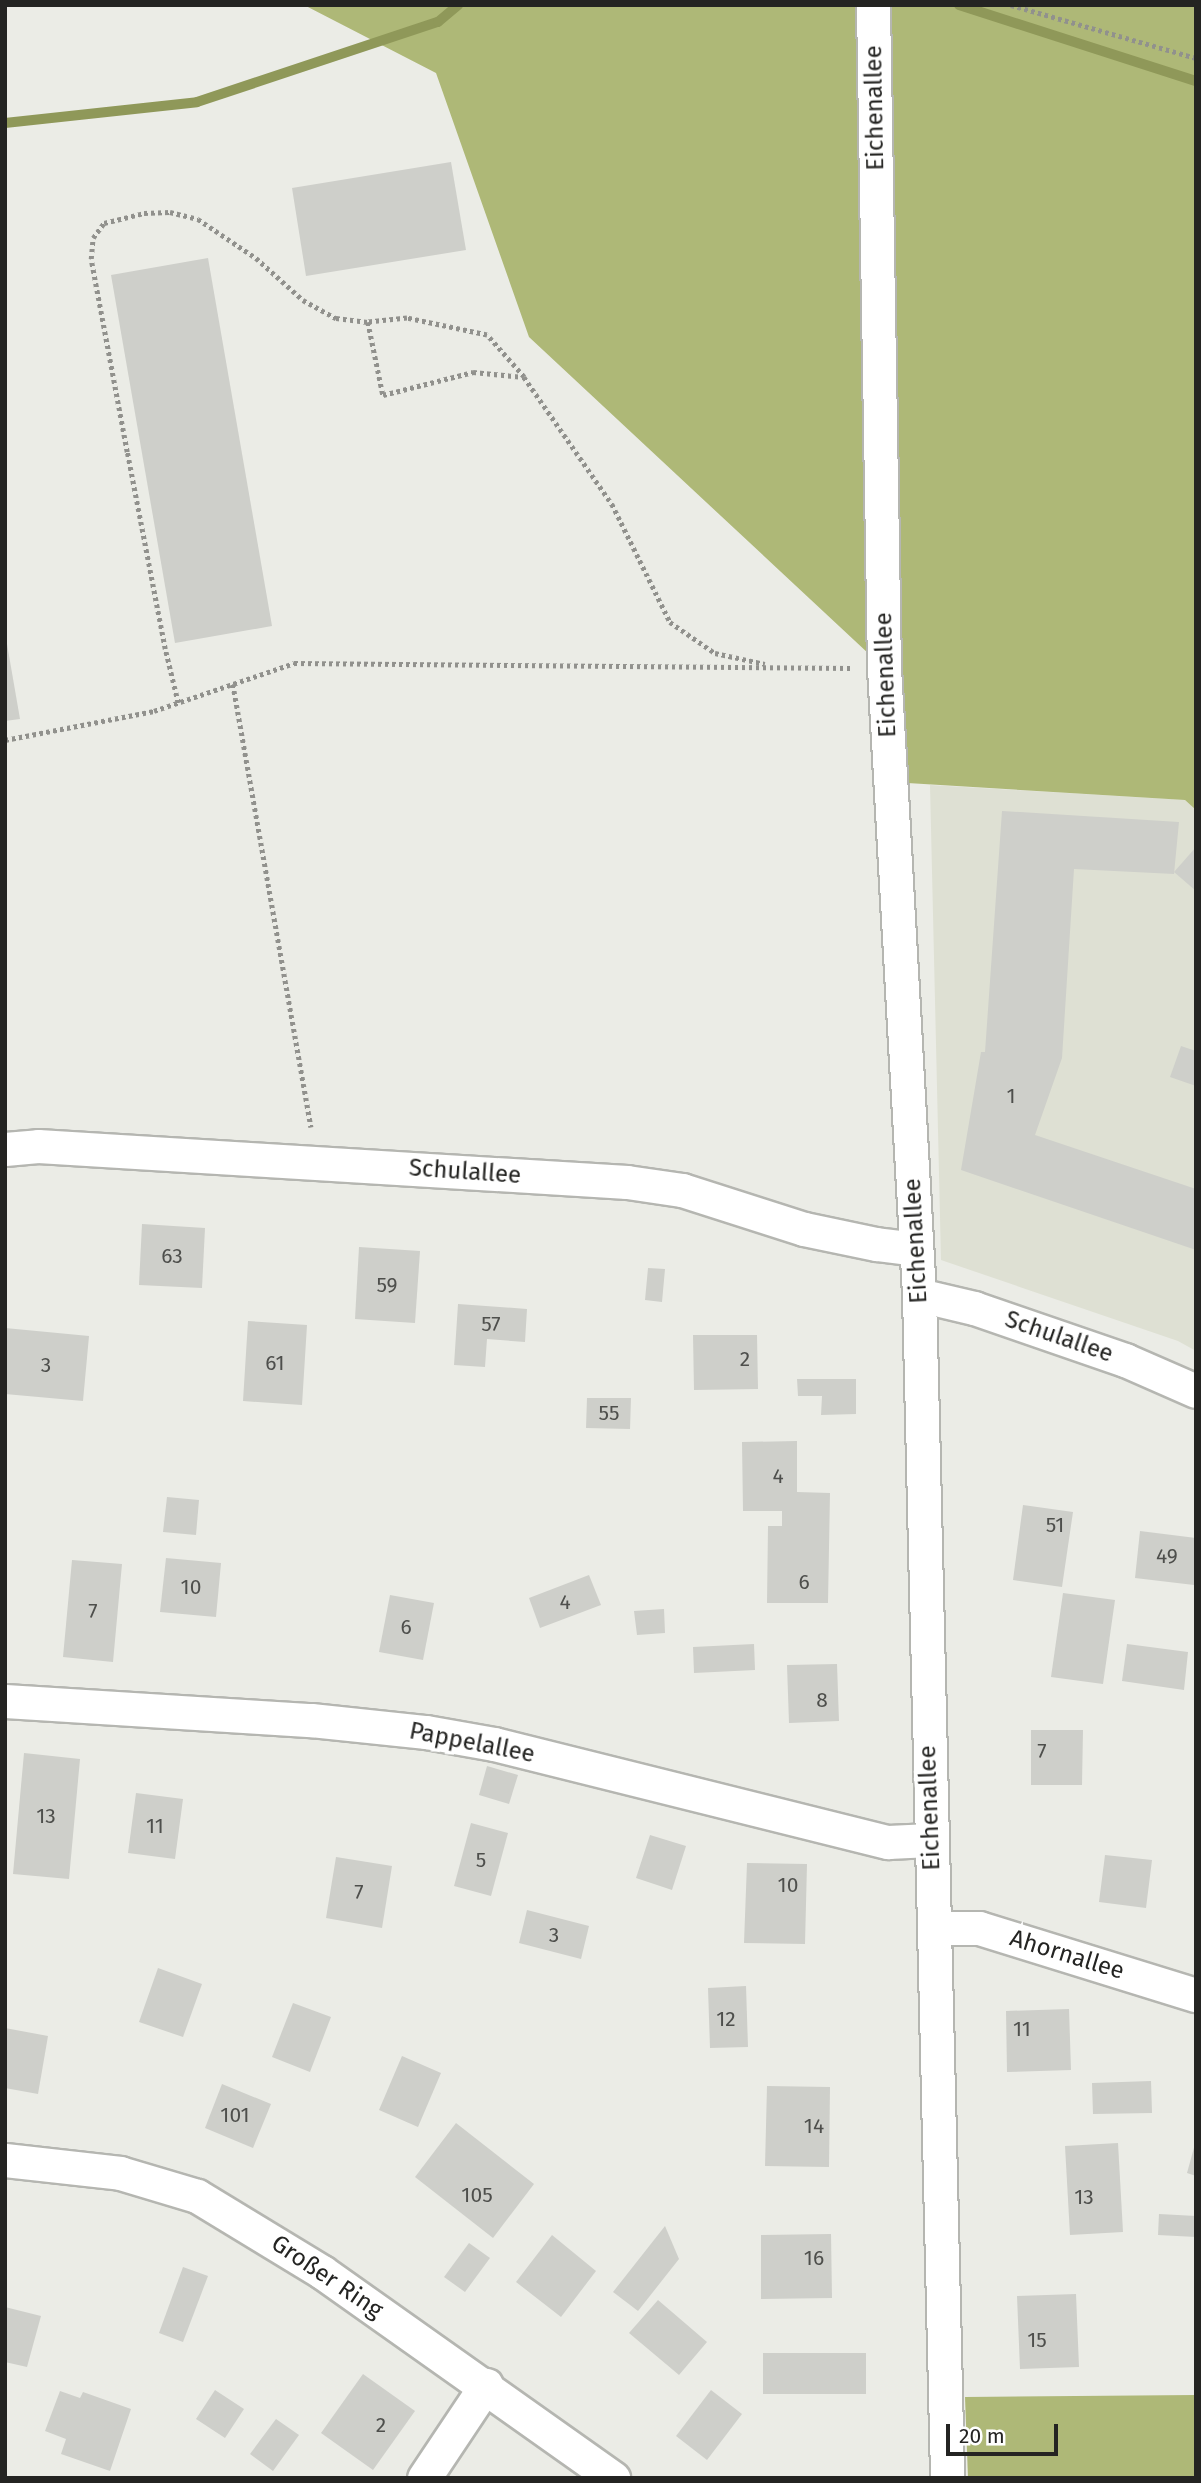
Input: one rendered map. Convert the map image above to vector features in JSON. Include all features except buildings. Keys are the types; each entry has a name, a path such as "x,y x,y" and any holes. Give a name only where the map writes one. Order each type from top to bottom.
{"street":[{"name":"Eichenallee","path":"873,5 884,668 919,1295 947,2478"},
{"name":"Schulallee","path":"5,1149 38,1146 627,1182 682,1190 804,1229 876,1244 916,1249"},
{"name":"Schulallee","path":"919,1295 974,1308 1088,1347 1196,1391"},
{"name":"Pappelallee","path":"5,1701 311,1720 426,1732 494,1744 888,1842 930,1840"},
{"name":"Ahornallee","path":"936,1928 979,1928 1196,1994"},
{"name":"Großer Ring","path":"5,2160 120,2173 197,2196 322,2272 486,2385 613,2478"},
{"path":"424,2478 486,2385"}],"path":[{"path":"1011,5 1196,58"},
{"path":"178,703 124,439 92,259 93,238 104,223 144,213 170,212 198,219 256,258 303,300 336,318 368,322 407,318 487,335 524,377 612,505 670,622 715,653 776,667"},
{"path":"368,322 383,395 473,372 524,377"},
{"path":"5,740 153,711 294,663 884,668"},
{"path":"233,684 317,1163"}],"shaded area":[{"path":"930,785 1185,800 1196,810 1196,1351 1178,1341 941,1260"}],"green space":[{"path":"304,5 1196,5 1196,810 1185,800 891,782 884,668 529,337 436,73"},
{"path":"1196,2395 1196,2478 968,2478 965,2397"}],"waterway":[{"path":"5,123 197,102 438,22 458,5"},
{"path":"959,5 1196,81"}]}
